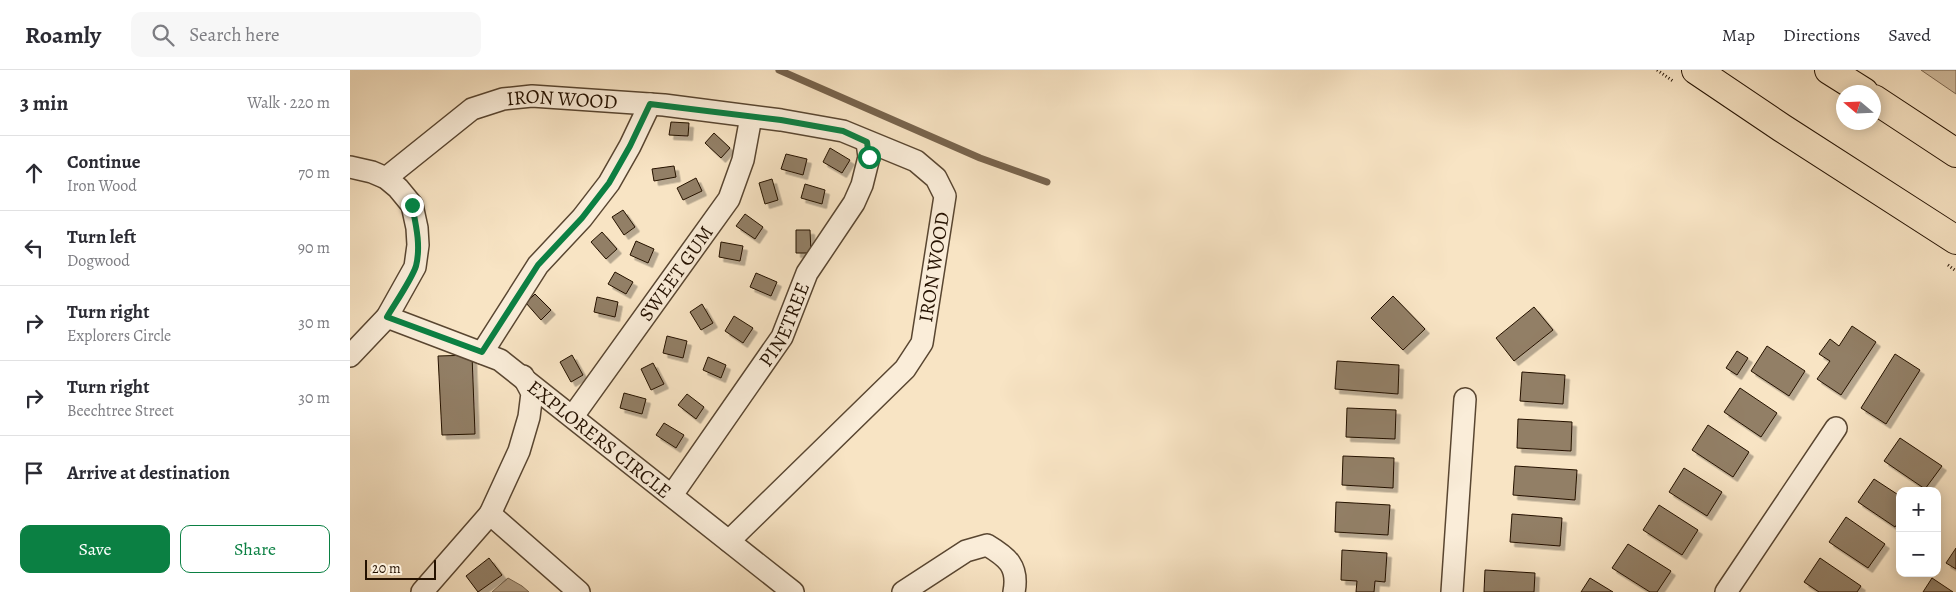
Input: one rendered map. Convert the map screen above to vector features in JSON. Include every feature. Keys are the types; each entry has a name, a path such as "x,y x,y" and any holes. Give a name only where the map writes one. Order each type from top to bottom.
{"highway":[{"path":"1696,70 1791,134 1956,240"},
{"path":"1829,70 1853,85"},
{"path":"1881,104 1956,153"}],"street":[{"name":"IRON WOOD","path":"386,178 472,109 503,99 532,96 650,104 751,116 843,131 916,161 936,178 945,196 922,343 905,369 729,541"},
{"path":"482,352 538,265 582,218 609,183 630,146 650,104"},
{"name":"SWEET GUM","path":"573,416 729,200 743,160 751,116"},
{"name":"PINETREE","path":"672,495 782,337 807,273 854,203 862,184 869,157 867,142"},
{"path":"350,167 372,172 386,178 398,188 412,205 417,228 418,245 416,267 387,317 350,356"},
{"name":"EXPLORERS CIRCLE","path":"387,317 500,360 523,376 793,592"},
{"path":"422,592 490,514 519,451 529,417 532,393 523,376"},
{"path":"1452,592 1465,399"},
{"path":"1726,592 1836,428"},
{"path":"490,514 579,592"},
{"path":"904,592 966,551 987,545 1006,556 1016,579 1014,592"}],"shaded area":[{"path":"1921,70 1956,70 1956,94"},
{"path":"508,578 522,586 529,592 492,592"}],"building":[{"path":"671,122 689,123 688,136 669,135"},
{"path":"714,133 730,148 721,158 705,143"},
{"path":"830,148 850,160 842,173 823,162"},
{"path":"786,154 807,159 803,175 781,169"},
{"path":"674,166 676,177 654,181 652,169"},
{"path":"696,178 702,191 683,200 677,188"},
{"path":"772,179 778,200 765,204 759,183"},
{"path":"805,184 825,190 822,204 801,198"},
{"path":"623,210 635,227 624,235 612,217"},
{"path":"745,214 763,227 755,239 736,226"},
{"path":"796,230 810,230 811,253 796,253"},
{"path":"602,232 617,249 606,259 591,242"},
{"path":"636,241 654,249 648,263 630,255"},
{"path":"721,242 743,246 740,261 719,257"},
{"path":"615,272 633,282 626,294 608,284"},
{"path":"756,273 777,282 771,296 750,287"},
{"path":"535,294 551,310 541,320 526,303"},
{"path":"1393,296 1425,329 1403,350 1371,318"},
{"path":"597,297 618,302 615,317 594,312"},
{"path":"702,304 713,323 701,330 690,312"},
{"path":"1534,307 1553,330 1514,361 1496,338"},
{"path":"734,316 753,328 743,343 725,331"},
{"path":"1852,326 1876,342 1841,395 1817,379 1830,361 1819,354 1830,339 1839,346"},
{"path":"667,336 687,341 683,358 663,353"},
{"path":"1767,346 1805,371 1789,396 1751,371"},
{"path":"1737,351 1748,358 1737,375 1726,368"},
{"path":"1895,354 1920,370 1886,424 1861,408"},
{"path":"472,355 475,434 442,435 438,356"},
{"path":"572,355 583,375 571,382 560,362"},
{"path":"708,357 726,365 721,378 703,370"},
{"path":"1337,361 1399,365 1398,394 1335,389"},
{"path":"653,363 664,384 651,390 641,369"},
{"path":"1522,372 1565,375 1563,404 1520,401"},
{"path":"1740,388 1777,413 1761,437 1724,412"},
{"path":"624,393 646,399 642,414 620,408"},
{"path":"687,394 704,407 696,419 678,405"},
{"path":"1347,408 1396,410 1395,439 1346,437"},
{"path":"1518,419 1572,422 1571,451 1517,448"},
{"path":"664,423 684,435 676,448 656,435"},
{"path":"1708,425 1749,452 1733,477 1692,450"},
{"path":"1900,438 1942,466 1926,487 1922,487 1884,461"},
{"path":"1343,456 1394,458 1393,488 1342,485"},
{"path":"1515,466 1577,470 1575,500 1513,495"},
{"path":"1684,468 1722,492 1707,516 1669,492"},
{"path":"1874,479 1896,493 1896,526 1895,527 1858,502"},
{"path":"1336,502 1390,505 1388,535 1335,532"},
{"path":"1659,505 1698,530 1682,555 1643,530"},
{"path":"1512,514 1562,518 1560,546 1510,542"},
{"path":"1846,517 1885,544 1868,568 1829,542"},
{"path":"1628,544 1671,571 1657,592 1650,592 1612,568"},
{"path":"1956,548 1956,569 1946,563"},
{"path":"1342,550 1387,553 1385,582 1375,581 1374,592 1356,592 1357,581 1341,580"},
{"path":"489,558 502,575 478,592 466,576"},
{"path":"1820,558 1861,586 1857,592 1819,592 1804,582"},
{"path":"1485,570 1535,573 1534,592 1484,592"},
{"path":"1590,578 1613,592 1581,592"},
{"path":"1932,578 1953,592 1923,592"}],"waterway":[{"path":"779,70 980,158 1047,182"}],"route":[{"path":"412,205 417,228 416,267 387,317 482,352 538,265 582,218 609,183 630,146 650,104 781,120 843,131 867,142 869,157"}]}
